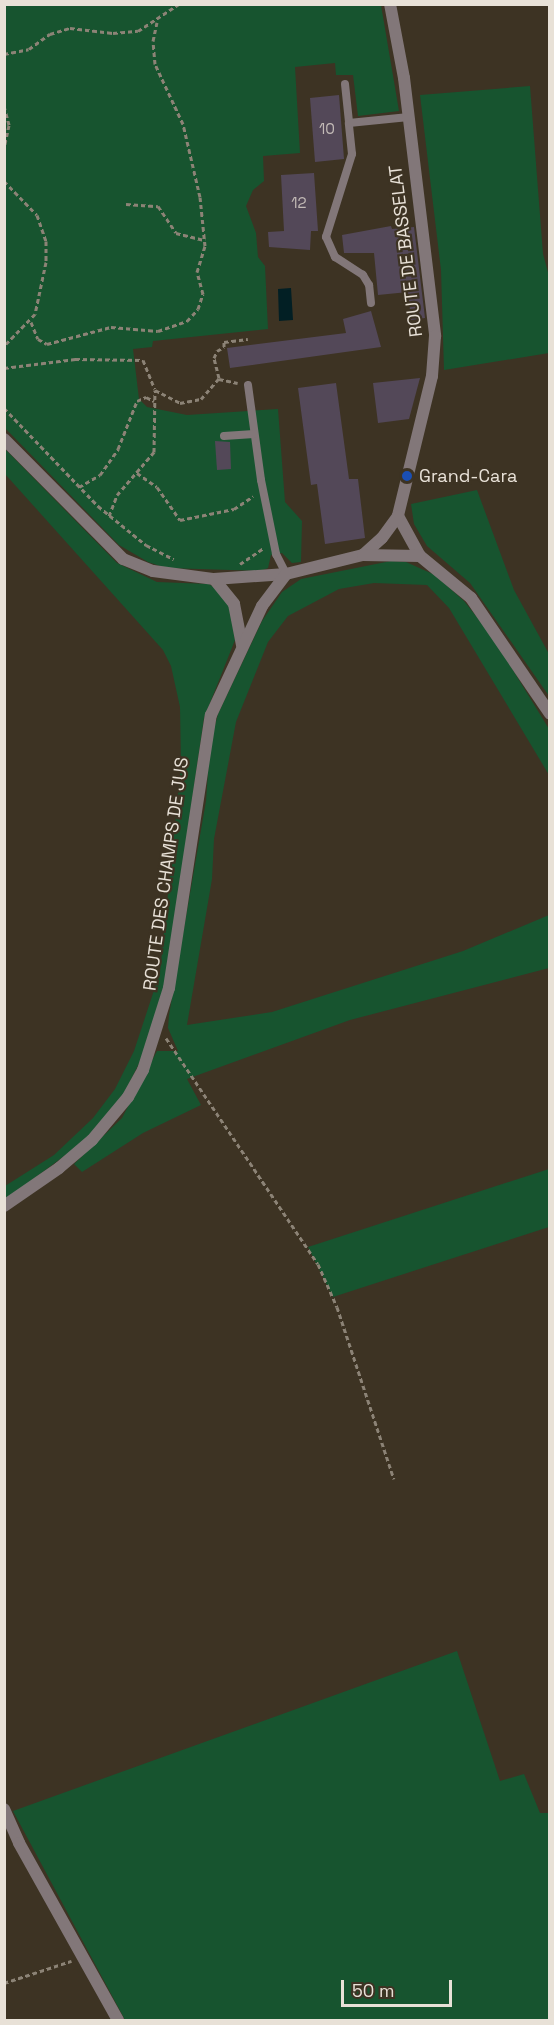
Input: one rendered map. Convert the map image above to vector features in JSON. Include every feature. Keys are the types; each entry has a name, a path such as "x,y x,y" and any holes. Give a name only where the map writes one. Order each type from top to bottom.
{"street":[{"name":"ROUTE DE BASSELAT","path":"390,4 409,117 435,336 432,376 398,516"},
{"path":"4,439 123,559 153,571 214,579 286,574 363,555 420,556"},
{"path":"363,555 382,538 398,516 420,556 471,598 549,714"},
{"name":"ROUTE DES CHAMPS DE JUS","path":"4,1206 59,1168 106,1125 136,1084 159,1026 183,906 206,735 217,698 242,646 262,606 286,574"},
{"path":"214,579 234,604 242,646"},
{"path":"4,1809 24,1852 118,2020"}],"lane":[{"path":"345,84 352,154 327,237 335,256 363,275 369,285 370,303"},
{"path":"349,123 409,117"},
{"path":"248,385 264,494 274,543 286,574"},
{"path":"224,436 254,434"}],"path":[{"path":"4,54 29,49 54,32 70,28 113,33 138,30 157,22 179,4"},
{"path":"31,322 38,339 47,344 111,327 158,331 187,321 203,298 197,272 205,240 188,141 153,57 157,22"},
{"path":"4,106 9,125 4,148"},
{"path":"4,181 37,215 46,241 43,291 31,322 4,346"},
{"path":"126,204 158,206 176,233 205,240"},
{"path":"155,389 176,402 191,402 206,395 219,379 217,351 224,347 224,342 248,339"},
{"path":"4,368 75,359 143,360 155,389 154,452 117,495 109,516"},
{"path":"219,379 248,385"},
{"path":"78,487 100,475 122,442 137,401 146,397 154,401"},
{"path":"4,408 78,487 109,516 146,545 181,562"},
{"path":"137,473 157,487 180,520 234,509 250,497 264,494"},
{"path":"233,565 274,543"},
{"path":"159,1026 318,1264 337,1307 394,1479"},
{"path":"4,1983 84,1958"}],"green space":[{"path":"4,5 381,5 399,111 358,116 353,75 336,75 335,63 295,67 300,153 263,156 264,181 253,190 246,206 256,233 258,257 265,266 268,329 153,341 152,347 133,349 139,399 147,407 187,415 278,409 285,502 302,521 301,562 292,563 282,553 271,555 268,568 260,571 166,568 148,562 119,545 5,428"},
{"path":"530,86 543,254 549,276 549,353 444,370 441,270 420,95"},
{"path":"5,449 117,563 157,582 209,584 218,590 229,604 235,640 204,718 165,985 145,1051 124,1094 83,1142 5,1200 5,1186 54,1155 93,1118 115,1089 134,1051 160,972 181,766 180,707 171,666 163,650 5,474"},
{"path":"477,490 514,590 549,654 549,696 470,583 427,546 414,524 411,504"},
{"path":"391,561 406,562 435,575 464,601 492,636 549,729 549,775 449,608 427,585 374,583 339,589 288,616 268,642 236,722 214,839 212,879 187,1025 272,1012 463,951 549,915 549,968 350,1020 187,1079 201,1105 143,1133 82,1172 74,1164 122,1118 157,1051 178,1051 168,1028 169,1015 206,801 210,744 218,714 262,621 282,592 301,579"},
{"path":"549,1169 549,1227 333,1297 308,1247"},
{"path":"457,1651 500,1781 524,1774 540,1813 549,1813 549,2020 125,2020 13,1811"}],"water":[{"path":"291,288 293,320 279,321 278,289"}],"building":[{"path":"339,95 344,159 315,162 310,98"},
{"path":"314,173 318,231 311,231 310,250 269,247 268,232 284,231 281,175"},
{"path":"391,226 392,229 414,227 425,318 411,320 408,292 378,295 374,253 344,253 342,235"},
{"path":"371,311 381,347 230,368 227,348 346,333 343,319"},
{"path":"420,378 409,419 378,423 373,383"},
{"path":"336,383 349,479 358,479 365,538 325,544 317,484 311,485 298,388"},
{"path":"215,441 230,442 231,469 217,470"}],"place":[{"name":"Grand-Cara","path":"407,476"}]}
